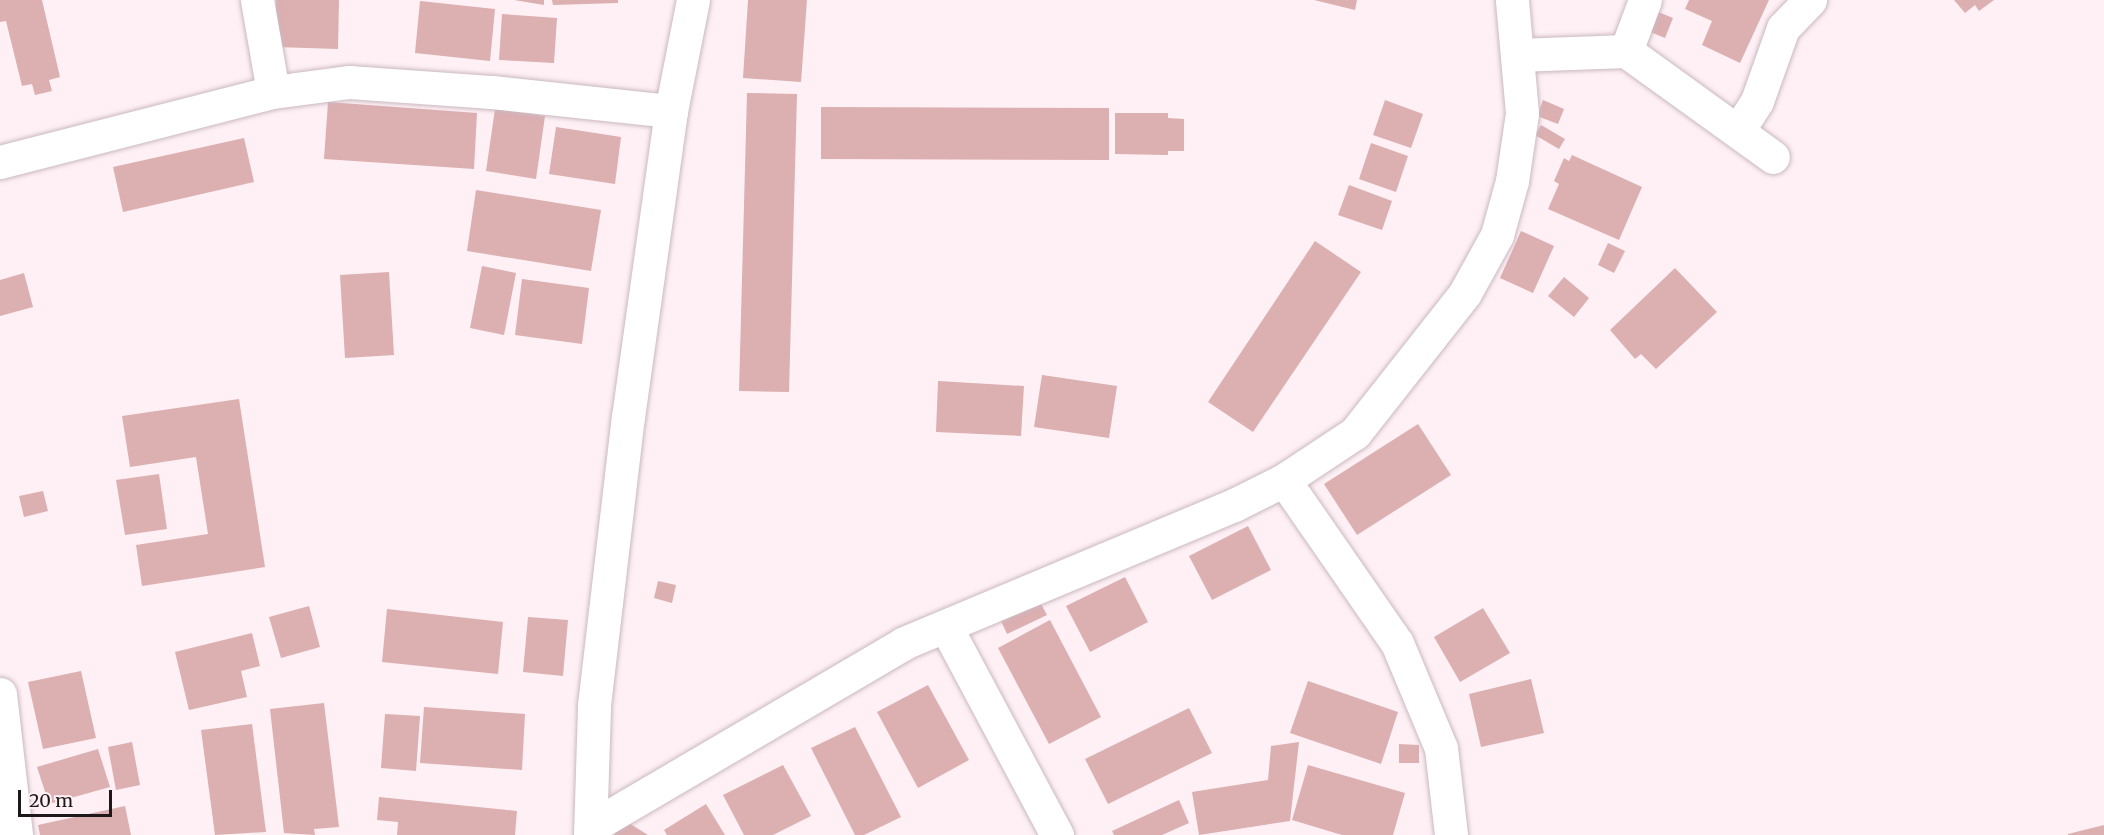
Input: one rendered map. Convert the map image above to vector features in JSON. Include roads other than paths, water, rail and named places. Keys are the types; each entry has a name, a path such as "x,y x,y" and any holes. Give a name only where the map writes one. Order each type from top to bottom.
{"street":[{"path":"257,0 273,93"},
{"path":"590,831 594,705 628,417 671,111 693,0"},
{"path":"590,831 836,680 904,643 946,627 1284,480 1355,433 1465,293 1497,235 1512,181 1522,112 1512,0"},
{"path":"1626,51 1645,0"},
{"path":"1739,129 1757,101 1783,28 1810,0"},
{"path":"1517,55 1626,51 1739,129 1773,157"},
{"path":"0,162 273,93 349,82 671,111"},
{"path":"1284,480 1396,643 1441,748 1451,835"},
{"path":"946,627 1057,835"},
{"path":"0,694 16,835"}]}
